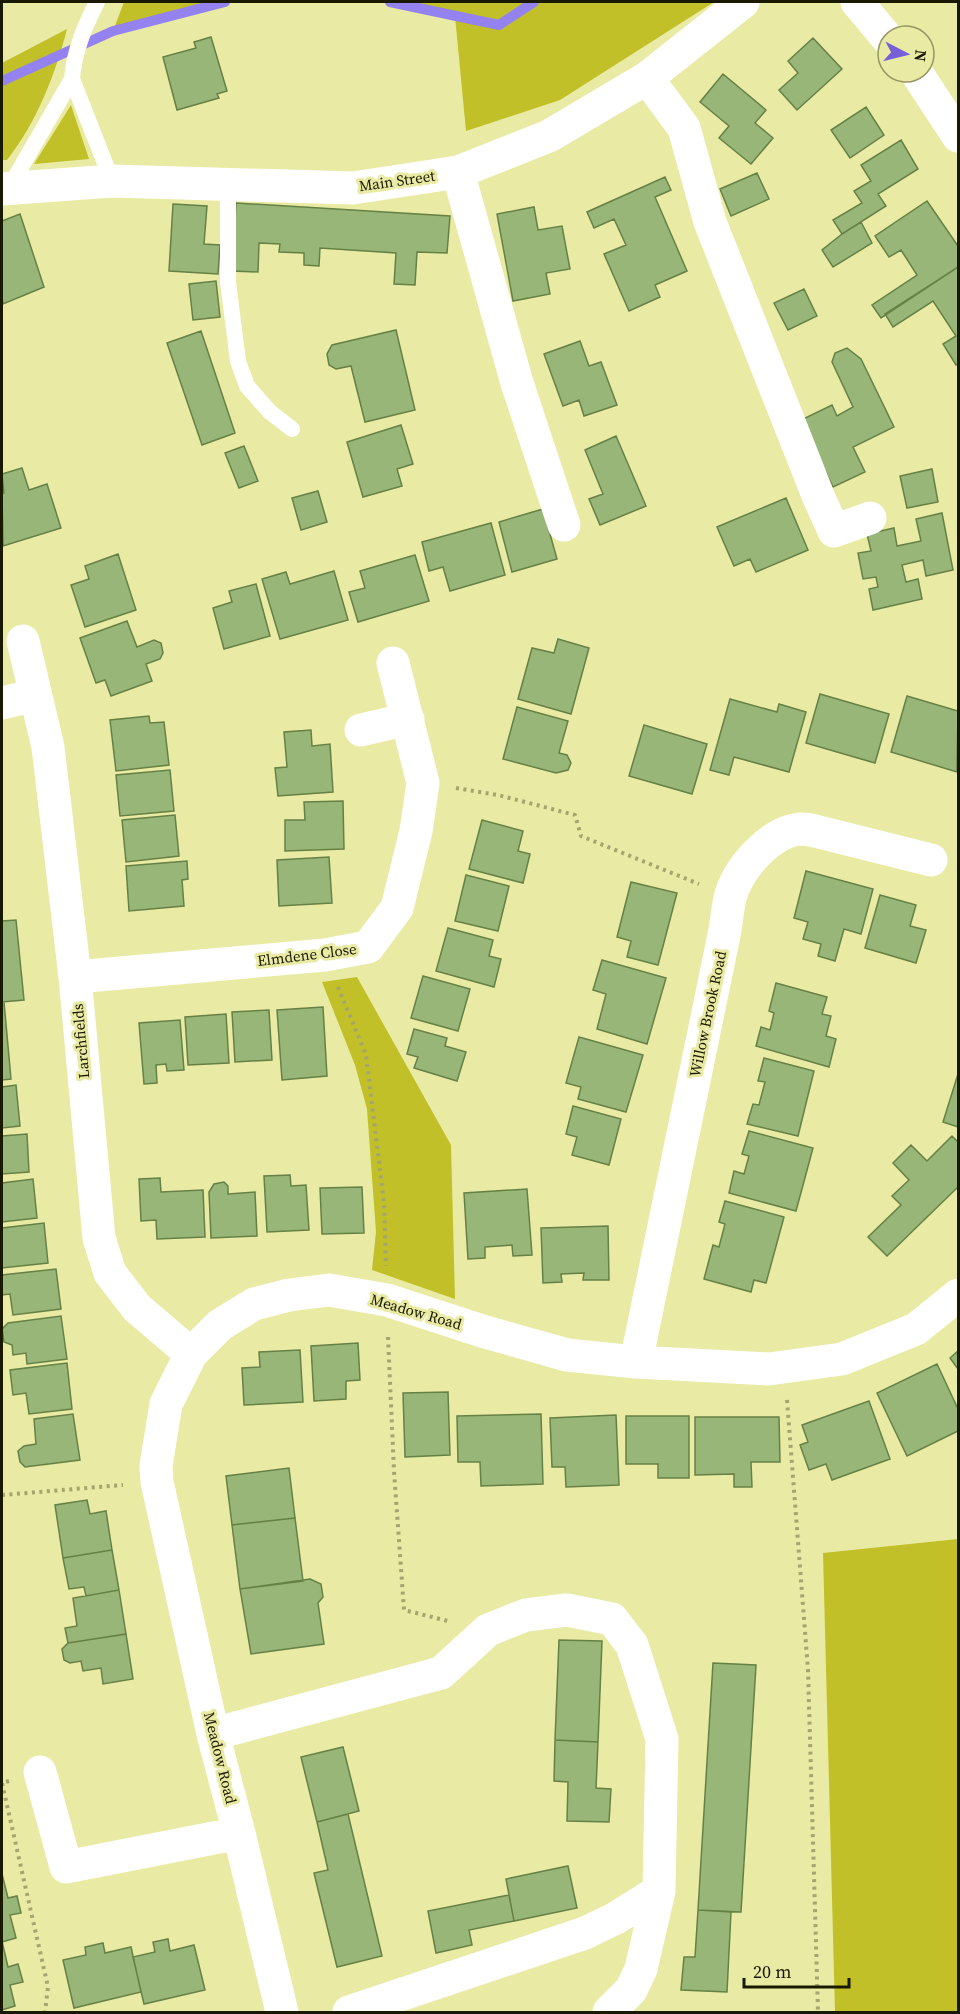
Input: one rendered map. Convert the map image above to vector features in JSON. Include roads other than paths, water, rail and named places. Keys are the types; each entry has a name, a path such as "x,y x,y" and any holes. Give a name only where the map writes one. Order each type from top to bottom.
{"street":[{"name":"Main Street","path":"5,189 112,181 353,188 458,172 549,136 647,78 743,2"},
{"path":"857,2 876,25"},
{"path":"647,78 684,129 710,222 834,531 870,518"},
{"path":"924,84 958,136"},
{"path":"458,172 517,383 564,525"},
{"name":"Larchfields","path":"23,641 48,747 75,977 99,1238 110,1273 137,1308 191,1354"},
{"name":"Elmdene Close","path":"75,977 325,955 368,947 397,908 416,831 423,783 393,663"},
{"path":"2,703 35,695"},
{"path":"361,730 408,719"},
{"name":"Willow Brook Road","path":"636,1362 731,897 743,869 764,847 786,833 800,829 931,860"},
{"name":"Meadow Road","path":"282,2013 213,1734 157,1482 156,1466 165,1404 191,1354 220,1325 254,1304 290,1295 329,1290 387,1300 482,1331 567,1355 636,1362 769,1369 842,1359 906,1334 916,1329 958,1295"},
{"path":"213,1734 441,1673 488,1630 526,1615 567,1610 612,1619 632,1645 662,1739 659,1891 641,1969 631,1990 609,2013"},
{"path":"39,1772 66,1867 239,1833"},
{"path":"349,2013 585,1933 616,1918 659,1891"}],"lane":[{"path":"5,189 72,71 83,29 97,2"},
{"path":"72,71 112,181"},
{"path":"228,184 228,282 238,361 247,387 270,412 292,429"}],"waterway":[{"path":"2,81 113,31 225,2"},
{"path":"390,2 499,25 534,2"}]}
